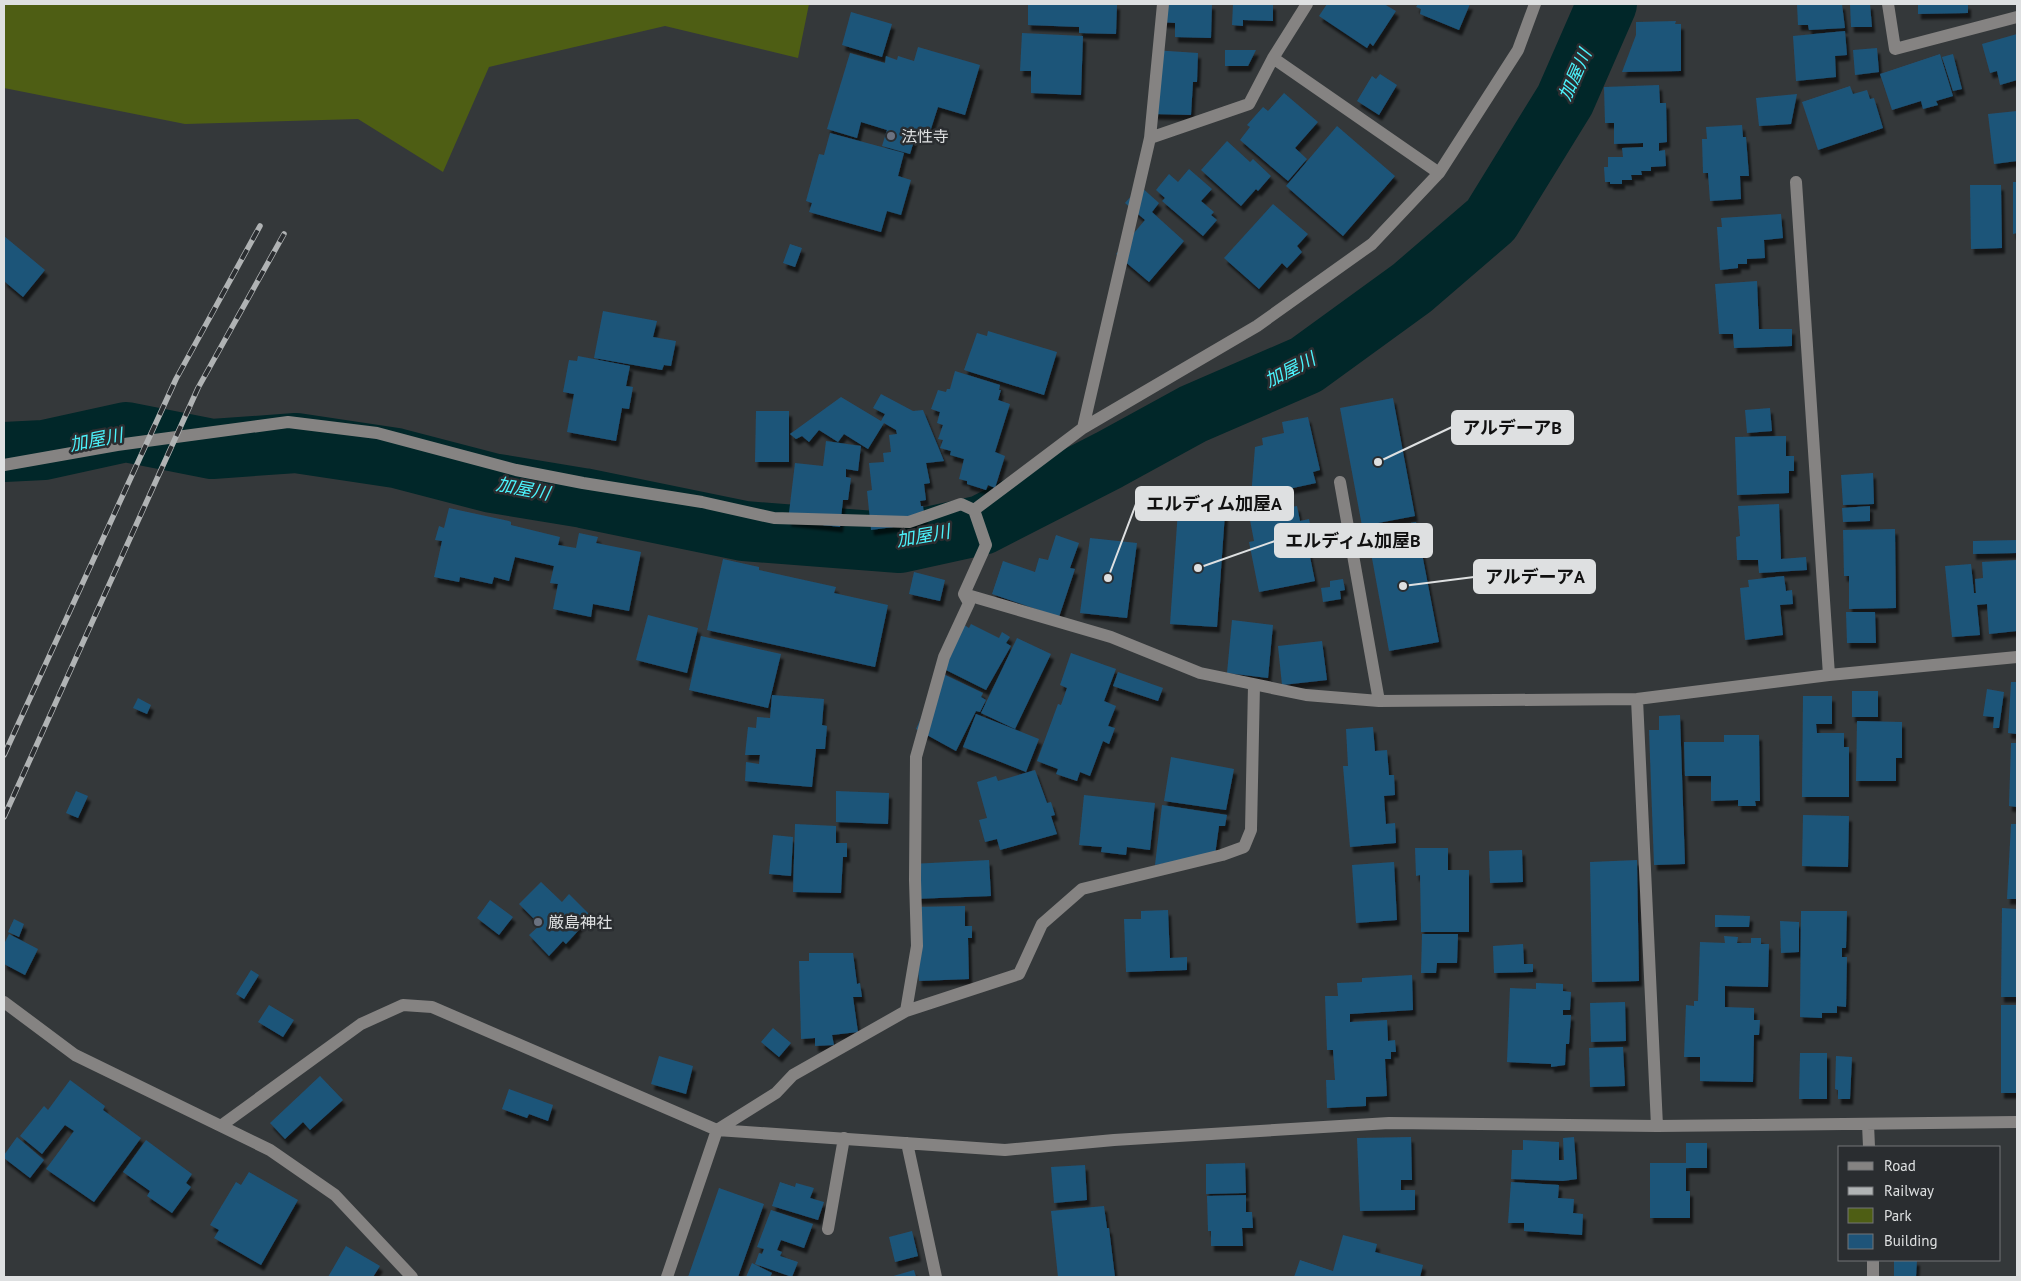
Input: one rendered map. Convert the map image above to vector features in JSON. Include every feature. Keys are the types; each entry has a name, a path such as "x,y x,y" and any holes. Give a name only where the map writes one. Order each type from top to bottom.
{"street":[{"path":"1083,428 1150,138 1163,4"},
{"path":"1150,138 1249,104 1273,58 1307,4"},
{"path":"974,510 1083,428 1257,326 1372,244 1439,174 1518,50 1535,4"},
{"path":"1888,4 1895,49 2017,17"},
{"path":"1273,58 1439,174"},
{"path":"1796,182 1829,675"},
{"path":"4,465 117,445 288,422 376,433 516,470 702,502 774,518 909,522 962,504 974,510 986,545 964,594"},
{"path":"1340,482 1379,701"},
{"path":"964,594 1111,637 1200,673 1306,695 1379,701 1636,699 1829,675 2017,657"},
{"path":"906,1011 917,946 915,880 916,756 944,656 969,603 964,594"},
{"path":"667,1277 717,1130 776,1093 793,1075 906,1011 1019,974 1042,924 1082,888 1222,855 1244,847 1251,830 1254,685"},
{"path":"1636,699 1657,1126"},
{"path":"4,1002 75,1054 270,1150 335,1195 412,1277"},
{"path":"222,1125 362,1024 403,1005 432,1007 717,1130 1005,1150 1114,1140 1389,1123 1657,1126 2017,1122"},
{"path":"1868,1124 1869,1146"},
{"path":"828,1228 844,1138"},
{"path":"907,1143 936,1277"},
{"path":"1872,1261 1873,1277"}],"green space":[{"path":"4,4 809,4 798,58 665,26 489,67 443,172 358,119 185,124 4,88"}],"building":[{"path":"1028,4 1117,4 1116,34 1079,33 1079,27 1028,25"},
{"path":"1161,4 1212,4 1211,38 1175,37 1175,23 1160,22"},
{"path":"1233,4 1273,4 1273,21 1243,20 1243,26 1232,25"},
{"path":"1327,4 1384,4 1396,11 1373,46 1370,43 1367,48 1319,16"},
{"path":"1418,4 1470,4 1459,30 1420,14 1421,9 1416,7"},
{"path":"1797,4 1842,4 1845,28 1809,30 1808,25 1798,25"},
{"path":"1850,4 1870,4 1872,27 1851,27"},
{"path":"1918,4 1968,4 1968,13 1918,14"},
{"path":"851,12 892,24 882,57 842,45"},
{"path":"1676,21 1675,24 1681,24 1681,71 1622,72 1636,35 1636,22"},
{"path":"1845,31 1847,55 1835,56 1836,77 1796,81 1793,36"},
{"path":"1022,33 1083,36 1081,95 1031,93 1031,71 1020,71"},
{"path":"2017,34 2017,80 2000,85 1997,71 1990,73 1982,44"},
{"path":"918,47 980,65 965,115 938,107 930,132 918,128 910,154 882,146 887,130 861,122 857,138 827,129 850,53 885,63 886,56 897,60 898,56 914,61"},
{"path":"1877,48 1879,72 1855,75 1853,50"},
{"path":"1153,50 1198,53 1197,82 1193,82 1191,115 1154,114"},
{"path":"1225,50 1256,50 1248,66 1225,66"},
{"path":"1940,54 1953,96 1936,101 1938,105 1923,109 1921,101 1892,110 1880,74"},
{"path":"1953,54 1962,89 1953,91 1942,57"},
{"path":"1380,74 1397,85 1379,115 1357,101 1372,76 1376,79"},
{"path":"1659,85 1660,103 1666,103 1667,142 1659,143 1659,151 1665,150 1666,166 1651,167 1651,171 1641,171 1642,175 1631,175 1632,180 1622,180 1622,184 1605,182 1604,167 1608,167 1608,157 1623,157 1622,148 1643,147 1643,143 1614,144 1614,123 1605,123 1604,87"},
{"path":"1850,86 1853,94 1867,90 1870,99 1874,98 1883,128 1818,150 1802,102"},
{"path":"1284,93 1318,122 1295,148 1307,159 1288,181 1240,140 1250,127 1247,125 1263,107 1268,111"},
{"path":"1797,94 1791,124 1759,126 1756,98"},
{"path":"2017,111 2017,161 1994,164 1988,114"},
{"path":"1742,125 1743,137 1746,137 1749,176 1740,176 1741,199 1710,201 1708,173 1703,173 1702,139 1707,139 1706,127"},
{"path":"1337,126 1395,176 1343,236 1286,186"},
{"path":"830,133 904,153 898,176 911,180 901,215 887,211 881,232 809,212 812,203 806,201 819,154 824,155"},
{"path":"1227,141 1250,162 1253,159 1271,176 1241,206 1201,170"},
{"path":"1189,169 1212,189 1201,201 1214,212 1211,215 1217,220 1203,236 1162,201 1165,198 1156,190 1169,174 1178,182"},
{"path":"2013,182 2017,182 2017,233 2013,234"},
{"path":"1970,185 2001,185 2002,248 1971,249"},
{"path":"1140,186 1159,203 1152,212 1184,241 1149,282 1116,254 1145,220 1125,203"},
{"path":"1273,204 1308,234 1297,246 1302,252 1287,268 1282,263 1259,289 1224,258"},
{"path":"1781,214 1783,238 1764,240 1765,258 1747,259 1747,264 1738,264 1738,268 1720,270 1717,227 1722,227 1721,218"},
{"path":"4,236 45,270 23,297 4,281"},
{"path":"790,244 802,248 795,267 783,263"},
{"path":"1757,281 1759,329 1792,329 1792,346 1734,348 1733,334 1719,334 1715,284"},
{"path":"603,311 657,321 653,337 676,341 671,366 664,365 662,370 594,358"},
{"path":"988,331 1057,352 1044,395 964,370 977,333 987,336"},
{"path":"578,356 630,366 626,386 633,387 629,409 622,408 616,441 567,432 574,394 563,392 569,360 577,361"},
{"path":"955,371 1000,385 999,390 1001,390 998,400 1010,404 995,452 1005,456 995,488 988,485 986,490 967,484 967,481 959,479 964,459 950,455 951,451 940,448 943,440 938,439 943,425 937,423 940,412 931,409 938,390 946,392 947,389 950,389"},
{"path":"881,394 913,411 923,410 944,461 926,463 930,483 924,484 926,500 920,501 921,506 923,506 925,519 923,523 871,530 867,491 872,490 869,463 884,462 883,453 891,452 889,435 897,434 896,430 884,423 868,449 844,434 838,442 819,430 809,442 802,436 796,439 790,434 841,397 881,421 885,414 873,408"},
{"path":"1393,398 1415,516 1362,526 1340,408"},
{"path":"1770,408 1772,431 1747,433 1745,410"},
{"path":"756,411 789,411 789,462 755,462"},
{"path":"1308,417 1320,470 1313,472 1316,483 1251,497 1255,447 1263,445 1262,438 1284,433 1282,422"},
{"path":"1786,436 1786,456 1794,456 1794,471 1789,471 1789,493 1737,495 1735,437"},
{"path":"826,441 861,446 858,471 846,469 846,477 851,478 848,500 843,500 840,527 788,521 795,463 823,466"},
{"path":"1873,473 1874,504 1843,505 1841,475"},
{"path":"1779,504 1781,559 1806,557 1807,570 1759,573 1758,560 1737,560 1736,537 1740,536 1738,506"},
{"path":"1297,506 1300,521 1309,519 1314,541 1307,542 1315,581 1259,592 1249,542 1254,541 1249,515"},
{"path":"1870,506 1870,521 1843,522 1842,508"},
{"path":"449,508 509,521 511,525 560,537 558,545 576,548 579,533 598,537 596,543 641,552 629,611 593,604 591,617 553,609 558,584 550,583 554,566 515,557 509,581 494,577 492,584 460,577 459,582 434,577 442,541 435,540 439,526 444,528"},
{"path":"1178,510 1225,513 1217,627 1170,624"},
{"path":"1416,522 1439,642 1389,651 1367,531"},
{"path":"1895,529 1896,608 1849,609 1849,576 1844,576 1843,530"},
{"path":"1056,535 1079,543 1070,568 1075,569 1059,617 992,594 1003,561 1035,572 1039,558 1048,560"},
{"path":"1090,538 1137,543 1127,618 1080,613"},
{"path":"2017,540 2017,553 1973,554 1973,541"},
{"path":"723,559 759,567 759,570 836,587 834,593 888,605 875,667 707,630"},
{"path":"2017,560 2017,631 1989,634 1987,604 1977,605 1980,635 1952,637 1945,566 1971,564 1974,593 1976,593 1975,579 1983,578 1982,562"},
{"path":"914,572 945,580 940,601 909,594"},
{"path":"1784,576 1786,591 1792,590 1793,604 1780,605 1783,635 1745,640 1740,588 1749,587 1748,580"},
{"path":"1343,579 1345,590 1340,591 1341,599 1323,602 1321,588 1330,587 1330,581"},
{"path":"1846,612 1875,612 1876,643 1847,643"},
{"path":"648,615 698,628 687,673 636,660"},
{"path":"1232,620 1273,625 1268,678 1227,673"},
{"path":"961,623 969,628 971,624 999,638 1002,632 1010,637 1006,643 1011,646 986,690 940,667"},
{"path":"701,636 781,654 768,708 689,690"},
{"path":"1017,638 1051,654 1015,729 981,713"},
{"path":"1322,641 1327,680 1282,685 1278,646"},
{"path":"1071,653 1116,669 1104,701 1116,706 1108,726 1115,728 1109,744 1103,741 1090,776 1080,772 1077,781 1056,774 1058,769 1037,761 1058,704 1061,705 1067,688 1060,685"},
{"path":"939,672 983,693 981,697 986,700 980,712 976,711 956,751 916,729 930,699"},
{"path":"1118,672 1163,688 1158,701 1113,686"},
{"path":"2011,682 2017,682 2017,734 2008,733"},
{"path":"1987,689 2004,692 1999,728 1993,728 1994,717 1983,716"},
{"path":"1852,691 1878,691 1878,717 1852,717"},
{"path":"772,695 824,699 822,725 827,726 825,749 816,749 812,787 745,781 746,762 759,764 760,755 745,755 748,727 756,728 757,717 770,718"},
{"path":"1803,696 1832,696 1832,724 1816,724 1817,733 1844,733 1844,747 1849,747 1849,797 1802,797"},
{"path":"138,698 151,705 147,714 133,708"},
{"path":"976,714 1039,739 1026,772 963,747"},
{"path":"1680,715 1685,864 1654,865 1649,730 1659,730 1659,716"},
{"path":"1857,721 1902,722 1902,758 1896,758 1896,781 1856,781"},
{"path":"1373,727 1375,751 1387,750 1389,775 1394,775 1395,795 1384,796 1386,824 1395,823 1396,843 1350,847 1343,766 1348,766 1346,729"},
{"path":"1724,735 1759,735 1760,801 1755,801 1756,806 1738,806 1738,800 1711,801 1711,776 1685,776 1684,742 1724,742"},
{"path":"2011,743 2017,743 2017,807 2009,806"},
{"path":"1171,757 1234,769 1226,810 1164,801"},
{"path":"1035,770 1047,803 1051,802 1055,815 1051,816 1057,834 1000,850 997,839 985,842 979,820 987,818 977,782 996,776 998,781"},
{"path":"76,791 88,796 78,818 66,813"},
{"path":"836,791 889,793 888,824 836,822"},
{"path":"1084,795 1155,803 1150,850 1127,847 1126,855 1101,852 1102,847 1079,845"},
{"path":"1162,805 1227,815 1225,826 1219,826 1215,855 1155,865"},
{"path":"1803,815 1849,816 1848,867 1802,866"},
{"path":"795,824 836,826 836,843 847,843 847,857 843,857 841,893 793,892"},
{"path":"2011,824 2017,824 2017,899 2007,899"},
{"path":"773,835 793,837 791,876 769,874"},
{"path":"1415,848 1448,848 1448,870 1469,870 1469,932 1421,932 1420,875 1416,876"},
{"path":"1522,850 1523,882 1490,883 1489,851"},
{"path":"989,860 991,896 913,899 911,864"},
{"path":"1637,860 1639,981 1592,982 1590,862"},
{"path":"1394,862 1397,920 1356,923 1352,865"},
{"path":"541,882 562,902 569,894 590,915 566,944 563,941 549,956 529,935 540,925 519,904"},
{"path":"490,900 513,917 499,935 477,918"},
{"path":"965,906 965,926 972,926 972,938 968,938 969,979 919,981 913,907"},
{"path":"2002,908 2017,909 2017,997 2001,997"},
{"path":"1168,910 1170,958 1187,957 1187,970 1126,972 1124,919 1141,919 1141,911"},
{"path":"1801,911 1847,911 1846,948 1842,948 1842,957 1847,957 1846,1007 1837,1006 1837,1013 1822,1013 1822,1018 1800,1017"},
{"path":"1715,915 1750,916 1749,927 1715,927"},
{"path":"14,919 24,924 19,937 8,932"},
{"path":"1780,921 1799,922 1799,952 1781,953"},
{"path":"9,934 38,949 25,975 4,964 4,944"},
{"path":"1422,934 1458,934 1457,963 1437,963 1436,973 1421,973"},
{"path":"1724,936 1738,937 1737,943 1751,943 1751,938 1761,938 1761,944 1769,944 1768,987 1725,986 1725,1007 1754,1008 1754,1020 1760,1020 1759,1035 1754,1035 1753,1082 1700,1081 1700,1057 1684,1057 1686,1005 1694,1006 1694,1001 1698,1001 1700,942 1725,943"},
{"path":"1523,944 1524,964 1533,964 1533,972 1494,973 1493,946"},
{"path":"809,953 853,953 857,984 860,983 862,997 853,997 858,1032 832,1035 834,1045 815,1046 815,1038 801,1039 799,961 809,961"},
{"path":"251,970 259,975 244,999 236,994"},
{"path":"1412,975 1413,1010 1350,1014 1350,1022 1387,1020 1388,1041 1395,1040 1396,1052 1391,1052 1391,1059 1385,1059 1387,1096 1366,1097 1366,1106 1327,1108 1326,1080 1335,1080 1333,1050 1327,1050 1325,996 1338,996 1337,983 1362,982 1362,978"},
{"path":"1536,983 1563,984 1563,991 1571,992 1570,1010 1563,1010 1563,1015 1571,1015 1569,1044 1566,1044 1565,1065 1551,1067 1551,1064 1507,1062 1510,988 1536,989"},
{"path":"1625,1002 1626,1041 1591,1042 1590,1003"},
{"path":"269,1005 294,1020 283,1037 258,1022"},
{"path":"2001,1005 2017,1005 2017,1093 2001,1093"},
{"path":"773,1028 791,1043 779,1057 761,1042"},
{"path":"1623,1047 1625,1086 1590,1087 1589,1048"},
{"path":"1800,1053 1827,1053 1827,1099 1799,1099"},
{"path":"659,1056 693,1066 686,1094 651,1084"},
{"path":"1836,1056 1852,1057 1850,1099 1838,1099 1838,1090 1835,1089"},
{"path":"320,1076 343,1100 310,1130 303,1122 285,1139 270,1123"},
{"path":"70,1080 105,1106 103,1110 141,1138 94,1202 46,1169 74,1131 65,1125 42,1154 20,1136 44,1106 48,1110"},
{"path":"509,1089 553,1105 548,1121 529,1114 527,1118 502,1109"},
{"path":"17,1137 44,1160 30,1178 4,1158 4,1155"},
{"path":"1411,1137 1412,1180 1401,1180 1401,1190 1415,1190 1415,1210 1360,1211 1357,1138"},
{"path":"1574,1137 1577,1179 1563,1181 1511,1179 1512,1150 1523,1150 1523,1140 1559,1142 1559,1160 1564,1160 1563,1138"},
{"path":"146,1140 192,1174 186,1183 191,1187 172,1213 147,1196 150,1191 123,1172"},
{"path":"1686,1143 1707,1143 1707,1168 1686,1168 1686,1191 1690,1191 1690,1218 1650,1218 1650,1163 1686,1163"},
{"path":"1245,1163 1246,1193 1206,1194 1206,1164"},
{"path":"1085,1165 1087,1200 1054,1203 1051,1167"},
{"path":"249,1172 298,1200 261,1265 214,1238 219,1230 210,1225 236,1182 241,1185"},
{"path":"780,1182 795,1187 796,1183 814,1188 810,1198 824,1202 818,1220 772,1206"},
{"path":"1511,1182 1559,1185 1558,1198 1574,1199 1573,1213 1583,1214 1582,1235 1524,1231 1524,1223 1508,1223"},
{"path":"719,1188 764,1204 738,1277 688,1277"},
{"path":"1246,1195 1246,1212 1252,1212 1253,1228 1242,1228 1243,1246 1211,1246 1211,1231 1208,1231 1207,1196"},
{"path":"1104,1206 1107,1228 1109,1228 1115,1277 1058,1277 1051,1211"},
{"path":"771,1210 813,1224 804,1248 781,1240 777,1250 782,1252 780,1256 798,1262 792,1277 755,1264 759,1253 762,1254 764,1249 757,1247"},
{"path":"912,1231 918,1256 895,1262 889,1237"},
{"path":"1343,1235 1377,1244 1375,1252 1423,1265 1420,1277 1294,1277 1300,1260 1333,1271"},
{"path":"346,1246 380,1266 373,1277 328,1277"},
{"path":"1894,1261 1917,1261 1916,1277 1894,1277"},
{"path":"752,1263 772,1273 770,1277 746,1277"},
{"path":"914,1270 916,1277 890,1277"}],"waterway":[{"name":"加屋川","path":"4,452 44,450 126,432 212,449 296,443 396,458 492,483 583,498 744,531 900,543 982,525 1109,460 1193,414 1306,365 1412,288 1491,220 1565,100 1607,4"}],"railway":[{"path":"4,755 176,379 260,226"},
{"path":"4,817 198,388 284,234"}],"place":[{"name":"法性寺","path":"891,136"},
{"name":"アルデーアB","path":"1378,462"},
{"name":"エルディム加屋B","path":"1198,568"},
{"name":"エルディム加屋A","path":"1108,578"},
{"name":"アルデーアA","path":"1403,586"},
{"name":"厳島神社","path":"538,922"}]}
